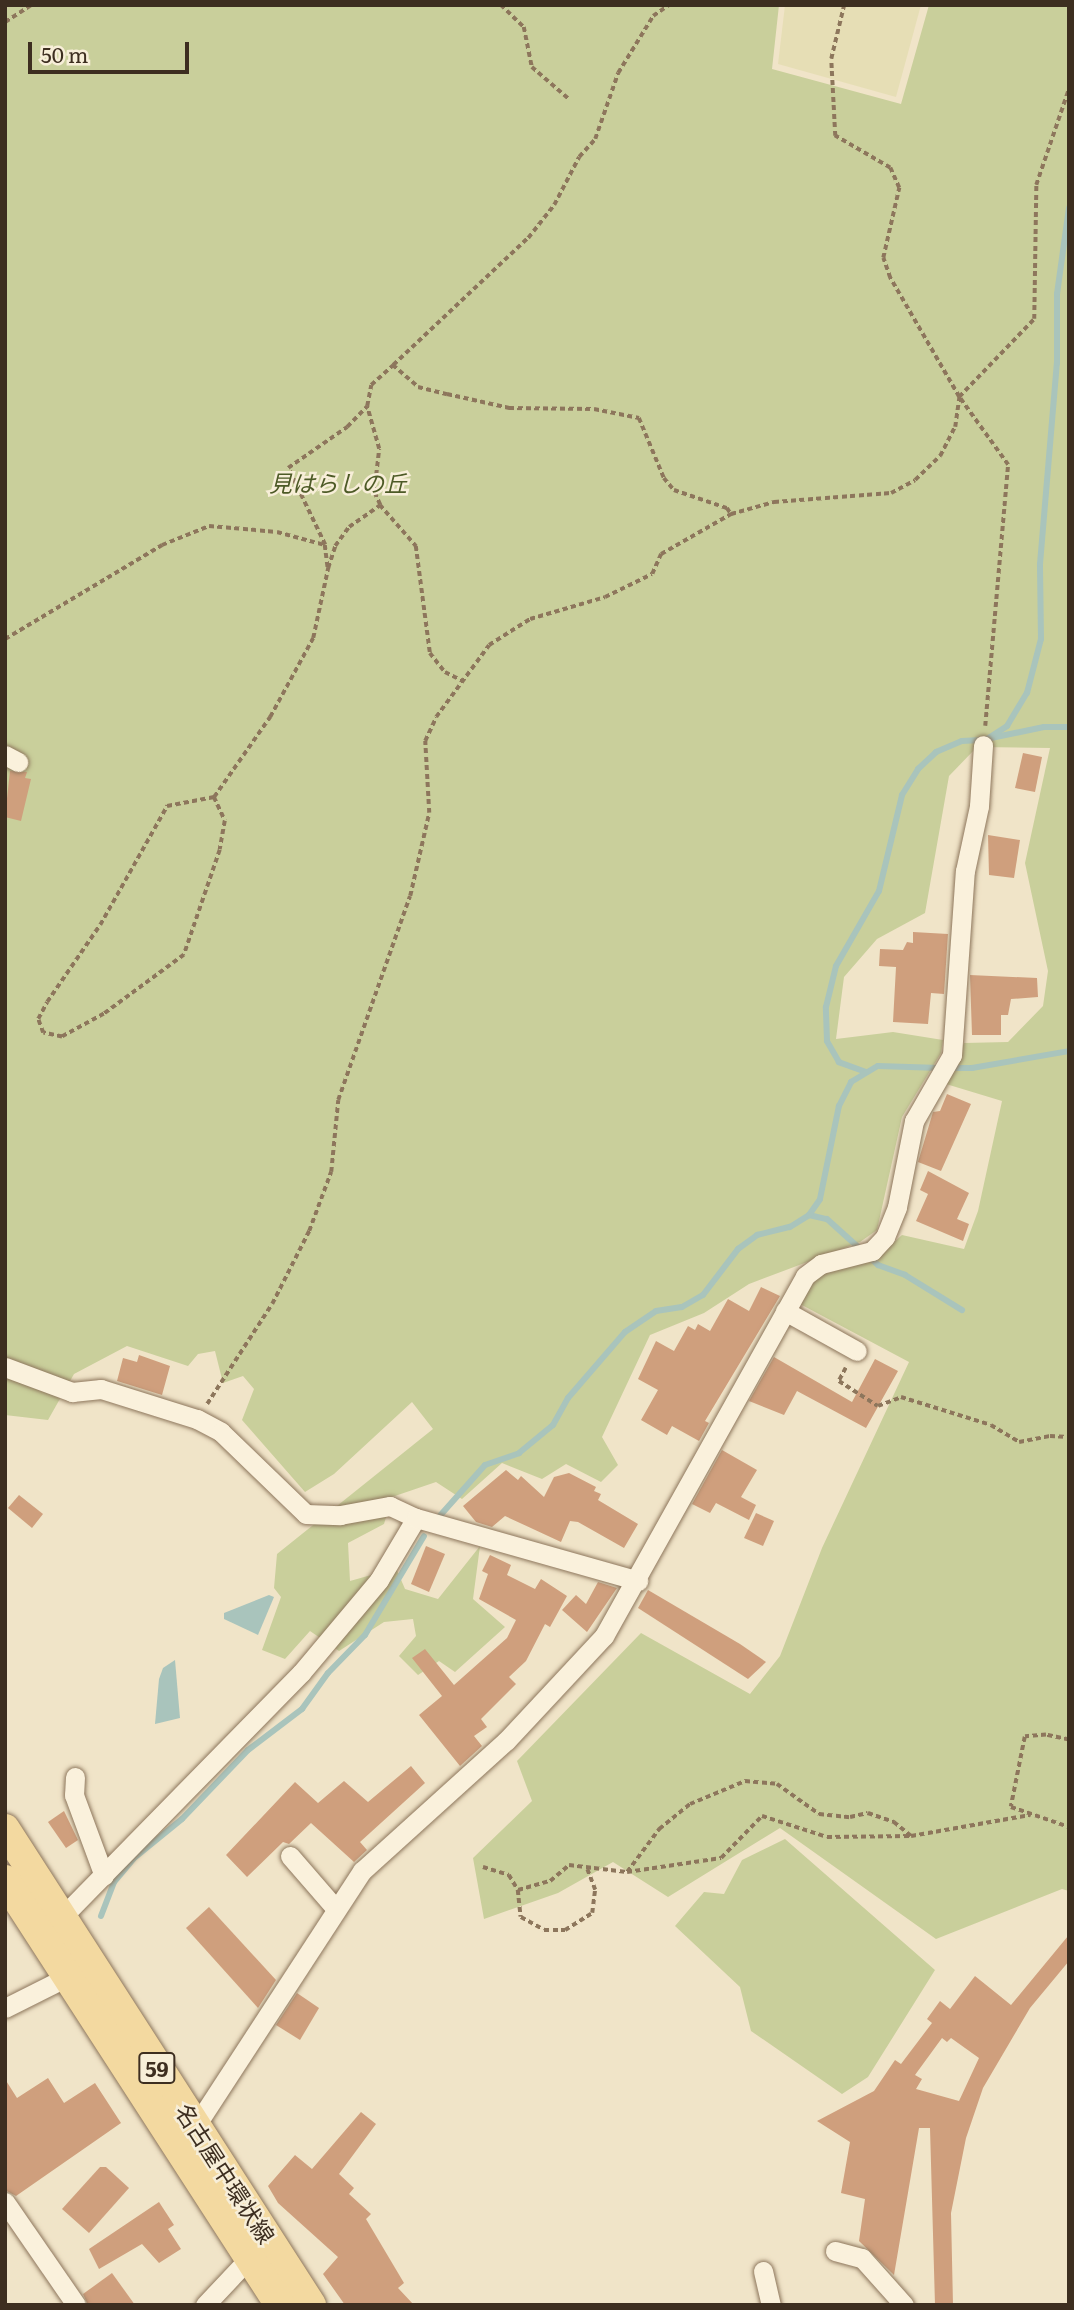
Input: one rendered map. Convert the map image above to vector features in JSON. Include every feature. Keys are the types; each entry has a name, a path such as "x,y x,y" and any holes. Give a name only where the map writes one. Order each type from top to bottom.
{"main road":[{"name":"名古屋中環状線","path":"5,1829 312,2305"},
{"name":"名古屋中環状線","path":"5,1880 280,2305"}],"street":[{"path":"195,2127 335,1908 392,1839 506,1741 578,1668 604,1636 638,1581 804,1276 821,1264 872,1251 885,1237 897,1207 914,1121 952,1055 965,871 979,806 983,745"},
{"path":"785,1311 857,1351"},
{"path":"5,1367 72,1392 101,1389 197,1419 221,1432 306,1514 340,1515 390,1506 416,1518 638,1581"},
{"path":"62,1917 340,1629 379,1580 416,1518"},
{"path":"75,1777 74,1796 104,1875"},
{"path":"290,1856 335,1908"},
{"path":"5,2008 67,1977"},
{"path":"5,2202 76,2305"},
{"path":"835,2252 862,2258 904,2305"},
{"path":"205,2305 250,2257"},
{"path":"764,2271 771,2305"}],"path":[{"path":"5,22 32,5"},
{"path":"500,5 524,27 532,67 569,99"},
{"path":"463,681 444,672 430,653 416,545 380,505 374,492 379,449 367,406 372,385 528,238 554,205 579,157 595,139 618,73 653,16 669,5"},
{"path":"844,5 831,59 835,136 890,168 900,188 883,257 890,278 959,397 1008,465 983,745"},
{"path":"197,1419 271,1304 309,1231 331,1172 338,1100 391,956 429,813 425,741 463,681 489,645 530,620 605,597 652,574 661,554 731,514 774,502 891,493 915,480 940,456 955,427 959,397 1034,319 1037,185 1069,88"},
{"path":"393,365 418,387 472,400 549,412 594,409 639,418 664,478 674,490 727,508 731,514"},
{"path":"328,568 325,545 288,468 326,446 367,406"},
{"path":"214,797 225,821 220,849 184,955 104,1014 62,1037 43,1033 38,1019 47,1002 100,925 167,806 214,797 270,717 313,638 335,546 349,527 380,505"},
{"path":"5,639 162,545 209,526 277,532 325,545"},
{"path":"857,1351 839,1381 878,1406 901,1397 990,1425 1019,1442 1050,1436 1069,1437"},
{"path":"1069,1740 1046,1735 1026,1737 1011,1807 1069,1827"},
{"path":"627,1872 669,1821 690,1804 745,1781 777,1784 819,1814 850,1817 868,1813 894,1822 911,1836"},
{"path":"518,1890 551,1881 569,1865 627,1872 720,1858 762,1816 827,1837 911,1836 1030,1815"},
{"path":"483,1867 509,1875 518,1890 521,1917 544,1930 565,1930 592,1913 595,1889 587,1868"}],"shaded area":[{"path":"785,5 921,5 896,97 778,64"}],"green space":[{"name":"見はらしの丘","path":"5,5 779,5 772,69 901,104 929,5 1069,5 1069,1891 1062,1889 936,1939 780,1828 668,1897 613,1862 558,1893 484,1919 473,1858 532,1801 517,1761 641,1633 750,1694 780,1656 822,1548 909,1362 800,1304 812,1282 825,1273 877,1257 902,1235 964,1249 978,1211 1002,1101 946,1084 964,1043 1008,1042 1043,1006 1048,971 1025,863 1050,748 977,747 949,776 925,913 877,939 844,977 836,1039 893,1032 943,1040 941,1053 902,1117 877,1230 860,1242 749,1284 704,1313 650,1335 602,1437 618,1465 601,1482 566,1464 542,1479 502,1463 462,1499 436,1482 392,1497 384,1524 348,1543 350,1581 396,1568 405,1589 438,1599 480,1546 473,1599 505,1627 455,1672 439,1661 418,1675 399,1656 416,1636 413,1619 384,1622 339,1651 310,1631 285,1659 262,1650 281,1597 274,1588 277,1554 433,1429 412,1402 334,1474 305,1492 242,1420 254,1389 243,1376 223,1383 215,1351 198,1354 188,1366 127,1346 74,1374 48,1420 5,1415"},
{"path":"785,1839 935,1970 868,2077 842,2094 751,2031 740,1987 675,1926 704,1892 724,1894 742,1860"}],"water":[{"path":"269,1595 274,1597 258,1635 224,1619 224,1613"},
{"path":"175,1660 180,1718 155,1724 159,1679 163,1668"}],"building":[{"path":"1023,753 1042,757 1035,792 1015,788"},
{"path":"10,771 27,772 25,778 31,779 21,821 5,817"},
{"path":"988,835 1020,840 1014,878 989,875"},
{"path":"913,932 948,934 944,994 931,993 928,1024 893,1022 896,967 879,966 880,949 903,950 907,942 913,943"},
{"path":"970,975 1037,978 1038,997 1011,999 1008,1015 1001,1015 1001,1035 972,1035"},
{"path":"947,1094 971,1104 941,1171 918,1162 933,1112 940,1111"},
{"path":"928,1171 969,1193 957,1219 969,1224 963,1241 916,1221 928,1194 920,1190"},
{"path":"761,1287 780,1296 705,1421 709,1423 699,1441 672,1426 667,1435 641,1420 658,1390 638,1379 656,1341 674,1351 688,1326 695,1330 698,1324 710,1331 728,1299 749,1311"},
{"path":"139,1355 170,1366 162,1395 117,1381 123,1358 137,1362"},
{"path":"774,1357 852,1402 875,1359 898,1371 866,1428 797,1391 784,1415 749,1401"},
{"path":"722,1450 757,1470 741,1497 756,1505 749,1520 716,1503 710,1513 692,1504"},
{"path":"506,1470 518,1480 521,1476 544,1497 554,1477 569,1473 596,1487 594,1491 601,1494 598,1500 638,1524 624,1548 578,1522 570,1521 561,1542 505,1516 492,1527 476,1522 463,1506"},
{"path":"19,1495 43,1514 32,1528 8,1508"},
{"path":"756,1513 774,1521 763,1546 744,1538"},
{"path":"426,1546 445,1554 429,1592 411,1584"},
{"path":"490,1555 511,1565 507,1575 535,1589 541,1579 567,1596 550,1627 545,1624 526,1661 509,1677 516,1684 481,1719 487,1727 474,1736 482,1746 460,1766 419,1715 442,1696 412,1658 425,1649 454,1685 507,1638 516,1620 479,1599 488,1574 482,1571"},
{"path":"598,1582 617,1588 587,1632 562,1610 576,1595 586,1604"},
{"path":"648,1590 766,1662 748,1679 638,1608"},
{"path":"411,1766 425,1783 360,1842 367,1850 354,1862 311,1823 289,1844 283,1842 247,1877 226,1855 295,1782 318,1803 344,1781 368,1802"},
{"path":"64,1811 78,1840 66,1848 48,1822"},
{"path":"209,1907 276,1980 258,2008 186,1928"},
{"path":"1068,1936 1069,1961 1030,2008 983,2088 966,2138 951,2213 953,2305 935,2305 930,2128 919,2128 894,2275 859,2241 865,2199 841,2193 850,2142 817,2121 874,2091 895,2060 901,2064 932,2023 927,2019 940,2001 950,2009 975,1976 1011,2005","holes":["942,2038 947,2042 951,2038 979,2058 959,2101 916,2089 922,2079 915,2075"]},
{"path":"297,1993 319,2008 300,2040 276,2025"},
{"path":"48,2078 64,2103 95,2083 121,2123 16,2196 5,2190 5,2079 17,2098"},
{"path":"361,2112 376,2124 339,2174 354,2188 349,2194 371,2214 366,2219 404,2283 398,2288 414,2305 345,2305 323,2274 338,2257 278,2203 268,2186 295,2155 312,2169"},
{"path":"100,2167 106,2167 129,2188 89,2233 62,2209"},
{"path":"159,2202 174,2225 168,2229 181,2249 159,2263 142,2244 99,2269 89,2249"},
{"path":"112,2273 135,2305 88,2305 83,2294"}],"waterway":[{"path":"987,739 1007,726 1027,693 1041,639 1040,564 1057,363 1057,294 1069,208"},
{"path":"991,738 1044,727 1069,727"},
{"path":"866,1072 839,1062 827,1041 826,1007 836,966 879,891 902,795 918,769 936,752 962,741 981,740"},
{"path":"950,1068 972,1068 1069,1051"},
{"path":"437,1519 485,1465 519,1453 553,1425 568,1398 625,1332 656,1311 682,1307 703,1295 738,1249 757,1235 790,1227 809,1215 820,1199 839,1106 851,1082 878,1066 940,1068"},
{"path":"809,1215 827,1219 878,1265 905,1275 962,1310"},
{"path":"101,1916 114,1882 133,1859 182,1819 248,1750 302,1709 328,1673 365,1635 424,1536"}]}
